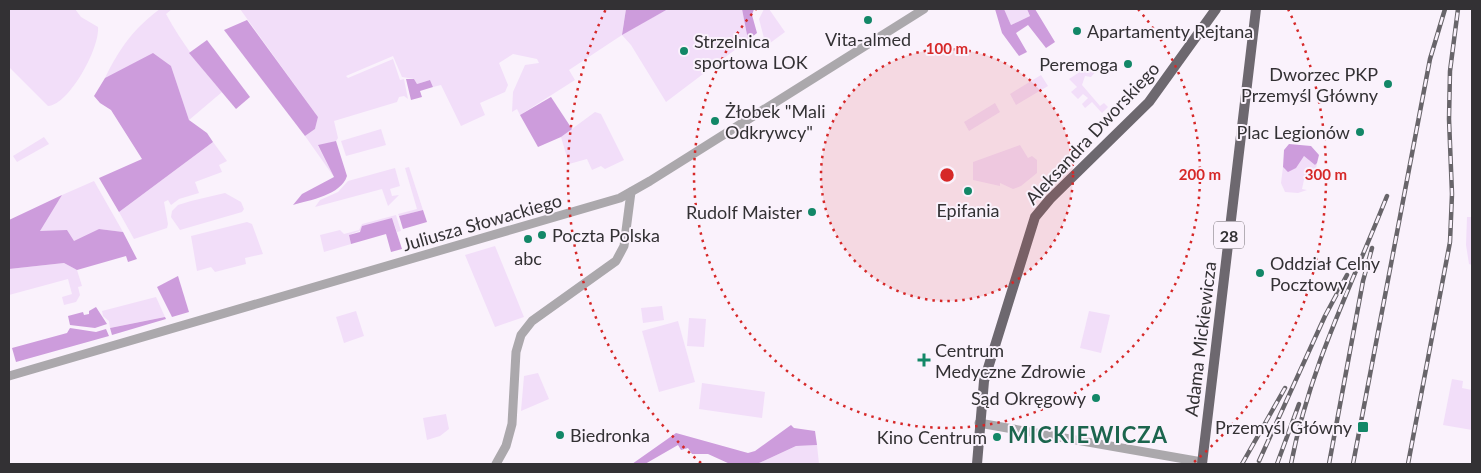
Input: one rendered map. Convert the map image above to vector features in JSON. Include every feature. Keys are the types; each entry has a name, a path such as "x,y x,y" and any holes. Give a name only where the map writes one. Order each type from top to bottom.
{"main road":[{"name":"Aleksandra Dworskiego","path":"977,464 984,381 1035,217 1050,199 1149,102 1216,9"},
{"name":"Adama Mickiewicza","path":"1202,463 1256,9"}],"street":[{"name":"Juliusza Słowackiego","path":"9,376 617,199 924,9"},
{"path":"496,464 506,446 512,424 516,352 520,334 532,321 616,261 624,246 631,192"},
{"path":"979,423 1202,463"}],"shaded area":[{"path":"9,9 75,9 81,17 98,27 94,48 82,74 74,86 56,103 48,106 9,67"},
{"path":"160,9 172,9 166,14 172,25 222,92 189,120 171,66 105,78 128,40 142,24"},
{"path":"240,9 626,9 622,34 668,9 742,9 748,40 666,102 631,45 622,35 569,70 575,80 520,115 517,109 512,112 513,92 525,65 539,63 537,59 513,54 499,63 508,85 505,92 480,103 485,115 461,126 441,85 433,87 430,80 417,84 414,79 402,77 393,56 346,76 348,78 393,59 400,80 404,79 408,99 404,96 399,97 397,102 334,121 338,138 336,141 318,146 334,177 305,136 315,129 318,117"},
{"path":"626,9 668,9 622,35"},
{"path":"742,9 754,9 752,15 757,33 748,40"},
{"path":"764,9 769,9 785,32 766,46 759,19"},
{"path":"995,9 1004,9 1011,25 1030,16 1027,9 1035,9 1055,42 1046,48 1028,25 1016,33 1027,52 1019,56 1002,33"},
{"path":"1004,9 1027,9 1030,16 1011,25"},
{"path":"247,20 318,117 315,129 305,136 224,30"},
{"path":"207,40 250,97 236,109 189,53"},
{"path":"153,53 171,66 189,120 207,133 213,142 119,212 99,178 142,159 111,110 100,103 94,96 105,78"},
{"path":"1089,66 1096,71 1091,77 1085,76 1082,85 1100,106 1104,103 1108,107 1102,113 1092,102 1085,108 1082,104 1088,98 1083,94 1078,99 1071,92 1077,87 1069,79"},
{"path":"1041,75 1048,86 1016,105 1010,94"},
{"path":"406,79 414,79 417,84 430,80 433,87 420,91 422,97 411,100"},
{"path":"551,97 572,129 561,137 538,147 520,115"},
{"path":"995,103 1000,112 969,131 964,122"},
{"path":"595,112 601,114 624,160 605,169 601,166 592,170 587,159 569,164 561,137"},
{"path":"381,129 386,145 346,156 341,141"},
{"path":"44,137 49,144 17,162 13,156"},
{"path":"336,141 347,176 344,182 324,196 293,205 302,194 334,177 318,145"},
{"path":"213,142 227,161 219,165 222,172 195,182 199,193 179,199 171,205 168,200 164,202 167,228 134,239 119,212"},
{"path":"1289,144 1311,146 1319,155 1317,163 1315,165 1304,156 1296,168 1288,172 1283,167 1284,150"},
{"path":"1020,145 1028,158 1032,156 1037,160 1037,173 1021,186 1013,189 1000,183 1000,186 973,180 973,162"},
{"path":"1304,156 1315,165 1317,163 1315,176 1305,175 1302,189 1307,190 1298,193 1285,192 1281,183 1283,167 1285,170 1299,162"},
{"path":"409,167 423,210 399,216 398,214 417,209 405,168"},
{"path":"395,168 400,186 390,189 392,196 399,195 388,206 382,189 315,207 320,200 338,192 348,181"},
{"path":"94,181 123,232 99,229 74,242 39,231 62,195"},
{"path":"225,193 241,202 244,209 242,212 180,230 171,217 172,211 178,205"},
{"path":"62,195 40,231 67,230 74,241 99,229 123,232 137,259 128,262 126,256 77,270 64,263 9,269 9,220"},
{"path":"423,210 427,222 403,229 399,216"},
{"path":"396,215 401,231 397,232 392,218 349,235 351,244 324,252 320,235 340,230 344,234 359,230 362,224"},
{"path":"1467,217 1472,217 1472,265 1469,264 1466,245"},
{"path":"392,218 402,249 391,252 386,234 351,244 349,235 360,232 362,226"},
{"path":"247,222 252,224 263,254 245,258 246,264 215,272 211,267 197,271 191,236"},
{"path":"495,246 524,317 495,327 465,255"},
{"path":"64,263 77,270 82,286 78,287 80,295 76,302 64,305 62,297 72,294 68,279 9,295 9,269"},
{"path":"178,276 189,312 172,317 157,287"},
{"path":"156,297 165,317 110,328 109,321 103,316 102,311"},
{"path":"662,306 664,320 643,323 641,308"},
{"path":"96,307 107,324 95,328 70,325 68,316 83,312 84,315 89,314 89,311"},
{"path":"356,311 364,336 344,343 336,317"},
{"path":"1089,311 1110,315 1101,353 1080,348"},
{"path":"165,317 166,319 112,335 110,328"},
{"path":"689,318 706,319 704,347 687,346"},
{"path":"678,321 695,382 659,392 642,331"},
{"path":"70,328 96,332 106,329 109,336 16,362 12,348 67,333"},
{"path":"538,373 549,399 521,411 524,376"},
{"path":"1452,379 1463,381 1462,388 1472,390 1472,430 1443,425"},
{"path":"702,383 765,392 762,418 699,409"},
{"path":"446,414 449,429 440,436 427,440 423,418"},
{"path":"791,425 794,428 815,431 817,445 796,446 757,464 730,464 708,454 692,454 688,448 681,450 678,445 645,464 632,464 676,433 748,453 755,451"},
{"path":"817,445 819,464 757,464 796,446"}],"railway":[{"path":"1353,464 1430,59 1445,9"},
{"path":"1408,464 1450,242 1452,194 1449,119 1450,71 1458,9"},
{"path":"1291,464 1299,428 1320,360 1387,196"},
{"path":"1329,464 1363,281 1372,248"},
{"path":"1259,461 1325,316 1347,275"},
{"path":"1242,464 1285,388"},
{"path":"1277,464 1299,404"}],"place":[{"name":"Vita-almed","path":"868,20"},
{"name":"Apartamenty Rejtana","path":"1077,31"},
{"name":"Strzelnica sportowa LOK","path":"684,51"},
{"name":"Peremoga","path":"1128,64"},
{"name":"Dworzec PKP Przemyśl Główny","path":"1388,84"},
{"name":"Żłobek \"Mali Odkrywcy\"","path":"715,121"},
{"name":"Plac Legionów","path":"1360,132"},
{"name":"Epifania","path":"968,191"},
{"name":"Rudolf Maister","path":"812,212"},
{"name":"Poczta Polska","path":"542,235"},
{"name":"abc","path":"528,239"},
{"name":"Oddział Celny Pocztowy","path":"1260,273"},
{"name":"Centrum Medyczne Zdrowie","path":"924,360"},
{"name":"Sąd Okręgowy","path":"1096,398"},
{"name":"Przemyśl Główny","path":"1363,427"},
{"name":"Biedronka","path":"560,435"},
{"name":"Kino Centrum","path":"997,437"}],"district":[{"name":"MICKIEWICZA","path":"1088,434"}]}
